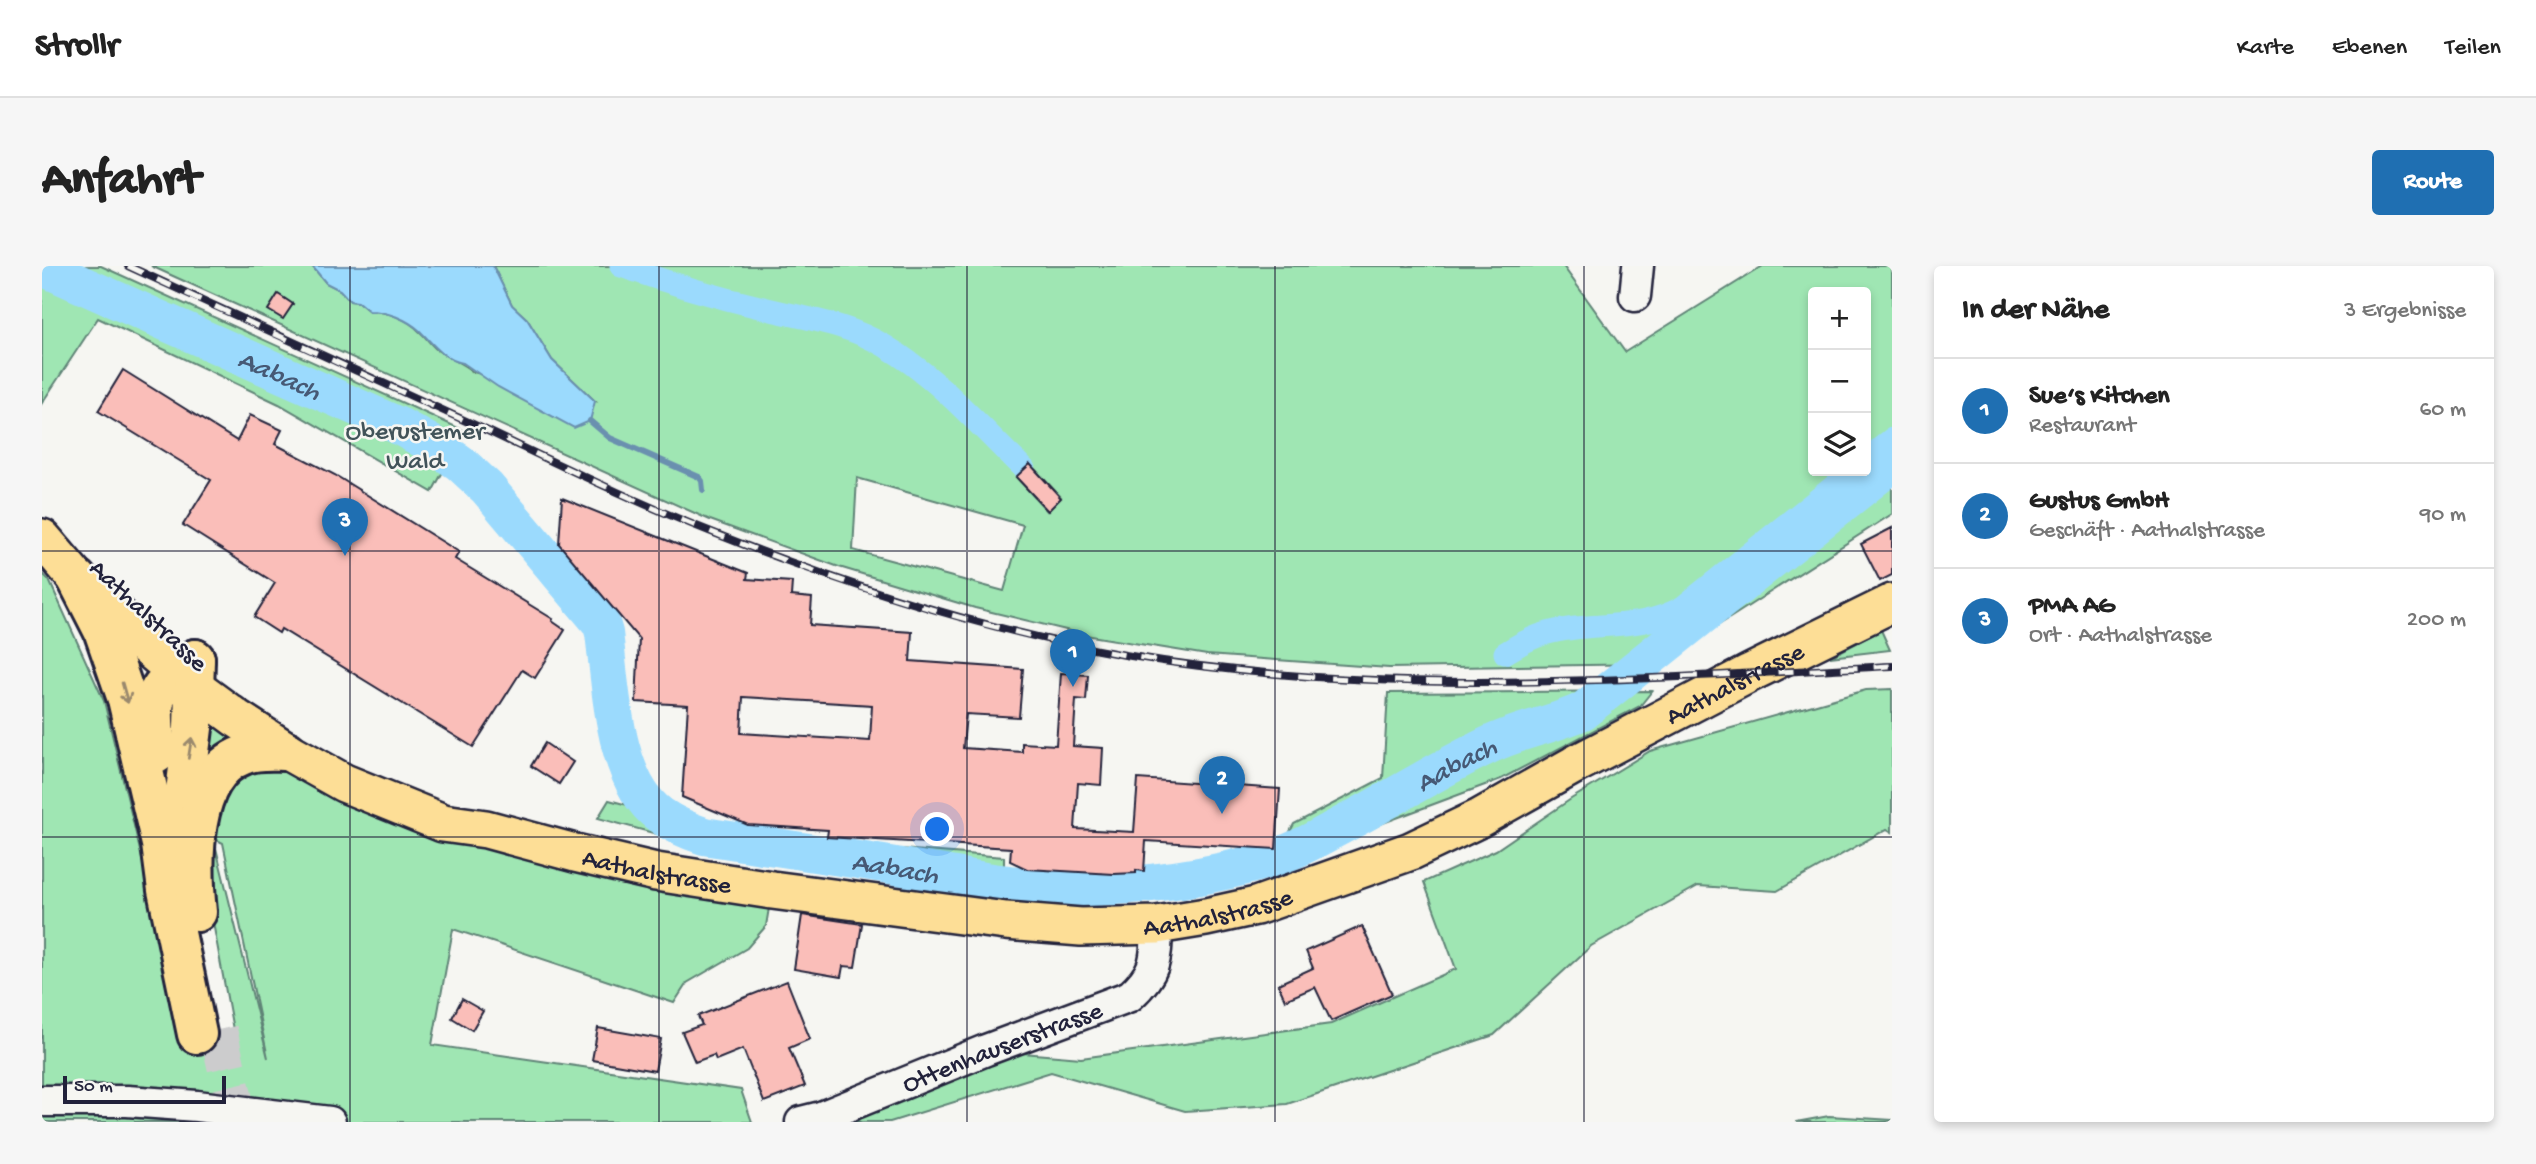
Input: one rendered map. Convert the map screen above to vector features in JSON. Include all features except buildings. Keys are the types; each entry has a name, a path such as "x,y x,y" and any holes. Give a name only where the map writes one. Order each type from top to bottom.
{"highway":[{"path":"77,579 114,657 162,844"},
{"path":"199,927 184,852 182,816 193,728 188,673 159,688 155,703 167,890 208,1032 199,927 196,846 201,810 211,781 229,762 245,754 287,751"}],"main road":[{"name":"Aathalstrasse","path":"42,511 51,517 136,605 188,673 233,689 297,732 360,766 450,803 486,829"},
{"name":"Aathalstrasse","path":"42,538 77,579 115,612 148,648 188,673 287,751 344,783 443,823 486,829 656,872 1006,921 1081,927 1157,925 1256,906 1411,851 1490,813 1574,765 1750,673 1892,603"}],"street":[{"path":"1635,296 1638,266"},
{"name":"Ottenhauserstrasse","path":"801,1122 1130,996 1152,970 1157,925"},
{"path":"42,1101 127,1101 197,1106 330,1122"}],"green space":[{"name":"Oberustemer Wald","path":"42,266 101,266 465,431 432,492 279,404 98,318 42,403"},
{"path":"151,266 312,266 326,283 340,290 350,301 358,302 369,311 389,314 409,323 437,350 473,372 595,401 552,360 527,319 512,305 493,266 1563,266 1625,352 1763,266 1892,266 1892,514 1658,664 1389,668 1207,655 1091,636 975,608 839,567 710,520","holes":["1030,464 1061,497 1047,511 1016,477","857,478 1023,525 1004,591 853,550"]},
{"path":"42,573 49,580 104,701 187,1046 234,1035 209,901 216,848 268,1058 223,843 209,836 230,783 265,763 772,890 766,926 747,948 687,983 674,1003 453,929 432,1045 741,1090 752,1122 42,1122"},
{"path":"1881,630 1890,650 1830,657"},
{"path":"1892,689 1892,832 1887,829 1777,891 1698,886 1591,946 1494,1035 1287,1104 1185,1111 1051,1072 890,1122 824,1122 986,1050 1081,1058 1331,1024 1456,969 1424,882 1496,850 1571,799 1650,751 1866,690"},
{"path":"1652,691 1640,706 1501,779 1383,823 1329,850 1275,872 1155,897 1075,899 992,896 697,845 598,818 609,800 745,837 1004,857 1004,872 1132,880 1277,856 1294,824 1383,778 1388,693"},
{"path":"205,707 256,740 190,809"},
{"path":"1829,1116 1892,1120 1892,1122 1796,1122"}],"water":[{"path":"312,266 493,266 512,305 527,319 552,360 595,401 590,421 574,428 498,387 463,363 444,355 420,331 403,319 369,311 358,302 350,301 340,290 326,283"}],"waterway":[{"path":"621,266 741,303 840,326 870,338 904,358 941,387 1024,469"},
{"name":"Aabach","path":"42,267 399,426 460,463 487,488 601,623 612,705 623,756 644,799 665,819 704,836 1015,885 1077,887 1163,882 1247,866 1303,846 1489,745 1583,711 1892,464"},
{"path":"590,421 610,438 699,477 703,490"},
{"path":"1871,456 1892,439"},
{"path":"1505,653 1544,634 1649,620 1683,607 1847,476"},
{"path":"606,651 618,649"}],"tunnel":[{"path":"218,1030 239,1122"}],"railway":[{"path":"128,266 626,496 709,531 862,587 1019,633 1125,655 1221,669 1413,681 1604,680 1892,666"}],"place":[{"name":"PMA AG","path":"345,556"},
{"name":"Sue‘s Kitchen","path":"1073,687"},
{"name":"Gustus GmbH","path":"1222,814"}]}
